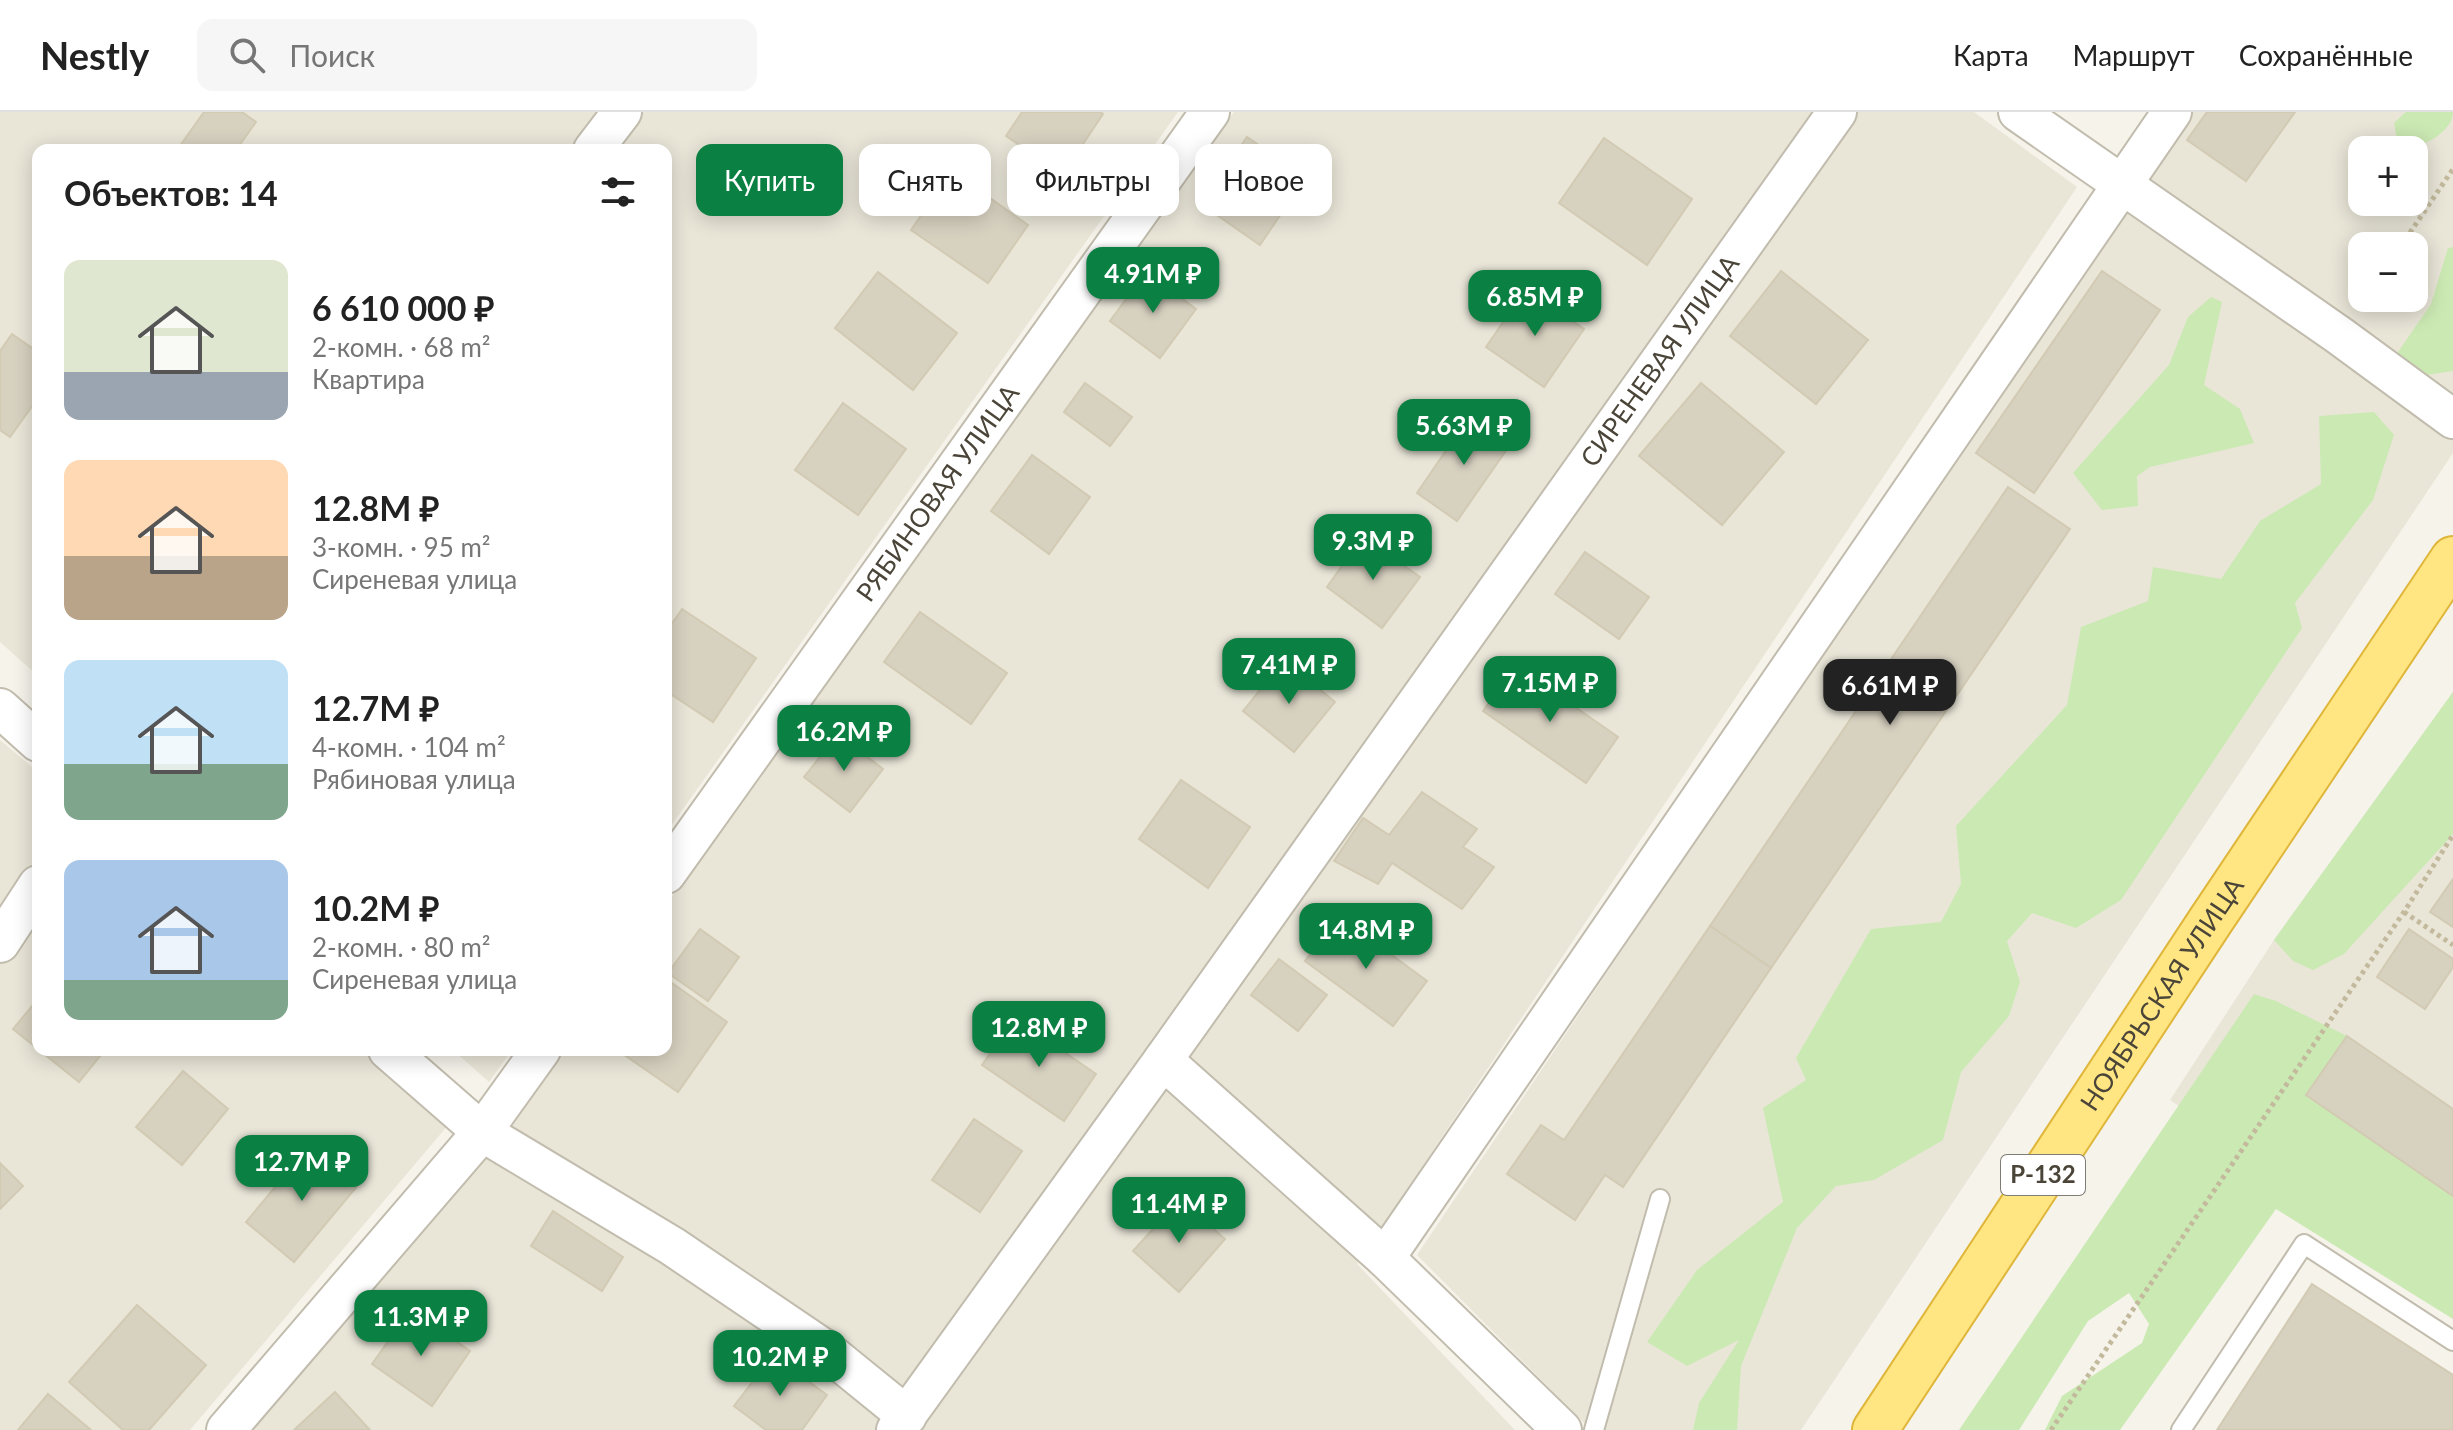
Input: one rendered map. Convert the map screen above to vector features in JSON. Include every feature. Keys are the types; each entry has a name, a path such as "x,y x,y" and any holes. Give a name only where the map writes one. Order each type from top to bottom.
{"highway":[{"name":"НОЯБРЬСКАЯ УЛИЦА","path":"1875,1430 2453,559"}],"street":[{"path":"598,144 622,112"},
{"name":"РЯБИНОВАЯ УЛИЦА","path":"672,866 1210,112"},
{"name":"СИРЕНЕВАЯ УЛИЦА","path":"902,1423 1837,112"},
{"path":"2018,112 2340,336 2453,419"},
{"path":"1385,1258 2172,112"},
{"path":"0,708 32,737"},
{"path":"0,943 32,894"},
{"path":"395,1056 482,1132 672,1246 827,1351 902,1423"},
{"path":"226,1430 482,1132 537,1056"},
{"path":"1163,1060 1385,1258 1562,1430"}],"lane":[{"path":"1594,1430 1660,1199"},
{"path":"2181,1430 2304,1244 2453,1341"}],"path":[{"path":"2410,232 2453,169"},
{"path":"2051,1430 2404,912 2453,835"},
{"path":"2404,912 2453,945"}],"shaded area":[{"path":"0,112 1178,112 1155,144 1007,144 1007,216 1104,216 672,825 672,144 32,144 32,671 0,642"},
{"path":"1234,112 1974,112 2077,187 1357,1264 1515,1430 253,1430 484,1159 558,1056 672,1056 672,897 1160,216 1179,216 1179,189 1195,166 1195,216 1332,216 1332,144 1211,144"},
{"path":"2186,112 2453,112 2453,453 1801,1430 1591,1430 1417,1255"},
{"path":"2453,692 2453,1293 2170,1100 2274,940"},
{"path":"0,740 32,767 32,1056 369,1056 449,1124 190,1430 0,1430"},
{"path":"460,1056 508,1056 489,1082"}],"green space":[{"path":"2406,112 2453,112 2447,127 2428,141 2428,136 2396,136 2394,123"},
{"path":"2453,247 2453,371 2413,377 2396,355 2428,312 2448,248"},
{"path":"2211,297 2222,302 2204,385 2240,409 2254,443 2150,467 2137,476 2138,506 2102,510 2073,473 2169,365 2188,317"},
{"path":"2374,412 2394,435 2373,500 2295,603 2302,628 2121,900 2076,928 2032,913 2007,941 2020,982 2009,1016 1961,1072 1943,1140 1874,1180 1836,1186 1797,1228 1741,1366 1737,1430 1693,1430 1699,1403 1739,1340 1687,1366 1647,1342 1697,1270 1783,1202 1763,1108 1806,1080 1796,1058 1871,929 1941,922 1961,884 1956,826 2067,705 2081,627 2148,601 2153,567 2221,579 2260,521 2321,484 2319,416"},
{"path":"2453,692 2453,834 2344,954 2313,970 2293,961 2274,940"},
{"path":"2254,994 2276,1001 2347,1036 2306,1095 2453,1196 2453,1319 2276,1209 2120,1430 2045,1430 2062,1396 2142,1343 2149,1324 2129,1293 2088,1321 2019,1430 1959,1430"}],"building":[{"path":"204,112 242,112 256,122 240,144 181,144"},
{"path":"1022,112 1103,114 1083,144 1018,144 1006,136"},
{"path":"2207,112 2295,112 2246,181 2187,140"},
{"path":"1247,137 1257,144 1242,144"},
{"path":"1604,138 1692,199 1647,265 1559,203"},
{"path":"991,199 1007,210 1007,216 1015,216 1028,225 988,283 911,230 921,216 991,216"},
{"path":"1218,216 1280,216 1260,245"},
{"path":"1781,271 1868,340 1816,404 1730,336"},
{"path":"2102,271 2160,310 2034,493 1976,453"},
{"path":"878,272 957,333 913,390 835,328"},
{"path":"1146,272 1196,309 1160,358 1110,321"},
{"path":"1526,289 1584,329 1544,387 1486,347"},
{"path":"12,334 32,348 32,406 10,437 0,430 0,351"},
{"path":"1085,383 1132,417 1110,446 1064,412"},
{"path":"1701,383 1784,452 1722,525 1639,456"},
{"path":"843,403 906,449 858,515 795,470"},
{"path":"1471,414 1512,442 1457,521 1417,493"},
{"path":"1032,455 1090,497 1049,554 991,511"},
{"path":"2008,487 2070,529 1771,968 1710,926"},
{"path":"1363,536 1420,577 1382,628 1327,587"},
{"path":"1585,552 1649,597 1619,639 1555,594"},
{"path":"682,609 756,658 713,722 672,695 672,623"},
{"path":"920,612 1007,673 971,724 884,662"},
{"path":"1284,660 1335,702 1294,752 1243,711"},
{"path":"1515,665 1618,737 1586,783 1483,711"},
{"path":"838,734 883,769 850,812 804,777"},
{"path":"1181,780 1250,827 1208,888 1139,839"},
{"path":"1422,792 1477,829 1463,847 1494,867 1462,909 1392,863 1378,884 1334,861 1363,818 1389,835"},
{"path":"2453,879 2453,927 2430,912"},
{"path":"1339,916 1427,981 1393,1026 1305,961"},
{"path":"1710,926 1771,968 1623,1187 1605,1175 1575,1220 1507,1174 1541,1125 1564,1140"},
{"path":"700,929 739,957 708,1001 672,976 672,968"},
{"path":"2409,929 2453,959 2453,967 2425,1009 2377,977"},
{"path":"1279,959 1327,995 1298,1031 1251,995"},
{"path":"672,983 727,1022 678,1092 626,1056 672,1056"},
{"path":"32,1006 32,1044 13,1029"},
{"path":"1015,1018 1096,1074 1064,1121 982,1065"},
{"path":"2347,1036 2453,1109 2453,1196 2306,1095"},
{"path":"46,1056 100,1056 79,1082"},
{"path":"183,1071 228,1109 182,1165 136,1127"},
{"path":"974,1119 1022,1151 980,1212 932,1180"},
{"path":"311,1144 359,1184 294,1262 246,1222"},
{"path":"0,1163 23,1186 0,1209"},
{"path":"1180,1199 1225,1239 1179,1292 1133,1251"},
{"path":"553,1211 623,1257 602,1291 531,1246"},
{"path":"2312,1284 2453,1375 2453,1430 2217,1430"},
{"path":"137,1305 206,1365 149,1430 123,1430 69,1382"},
{"path":"411,1309 470,1351 432,1406 372,1364"},
{"path":"773,1355 827,1395 802,1430 766,1430 734,1406"},
{"path":"335,1392 370,1430 294,1430"},
{"path":"48,1394 91,1430 18,1430"}]}
